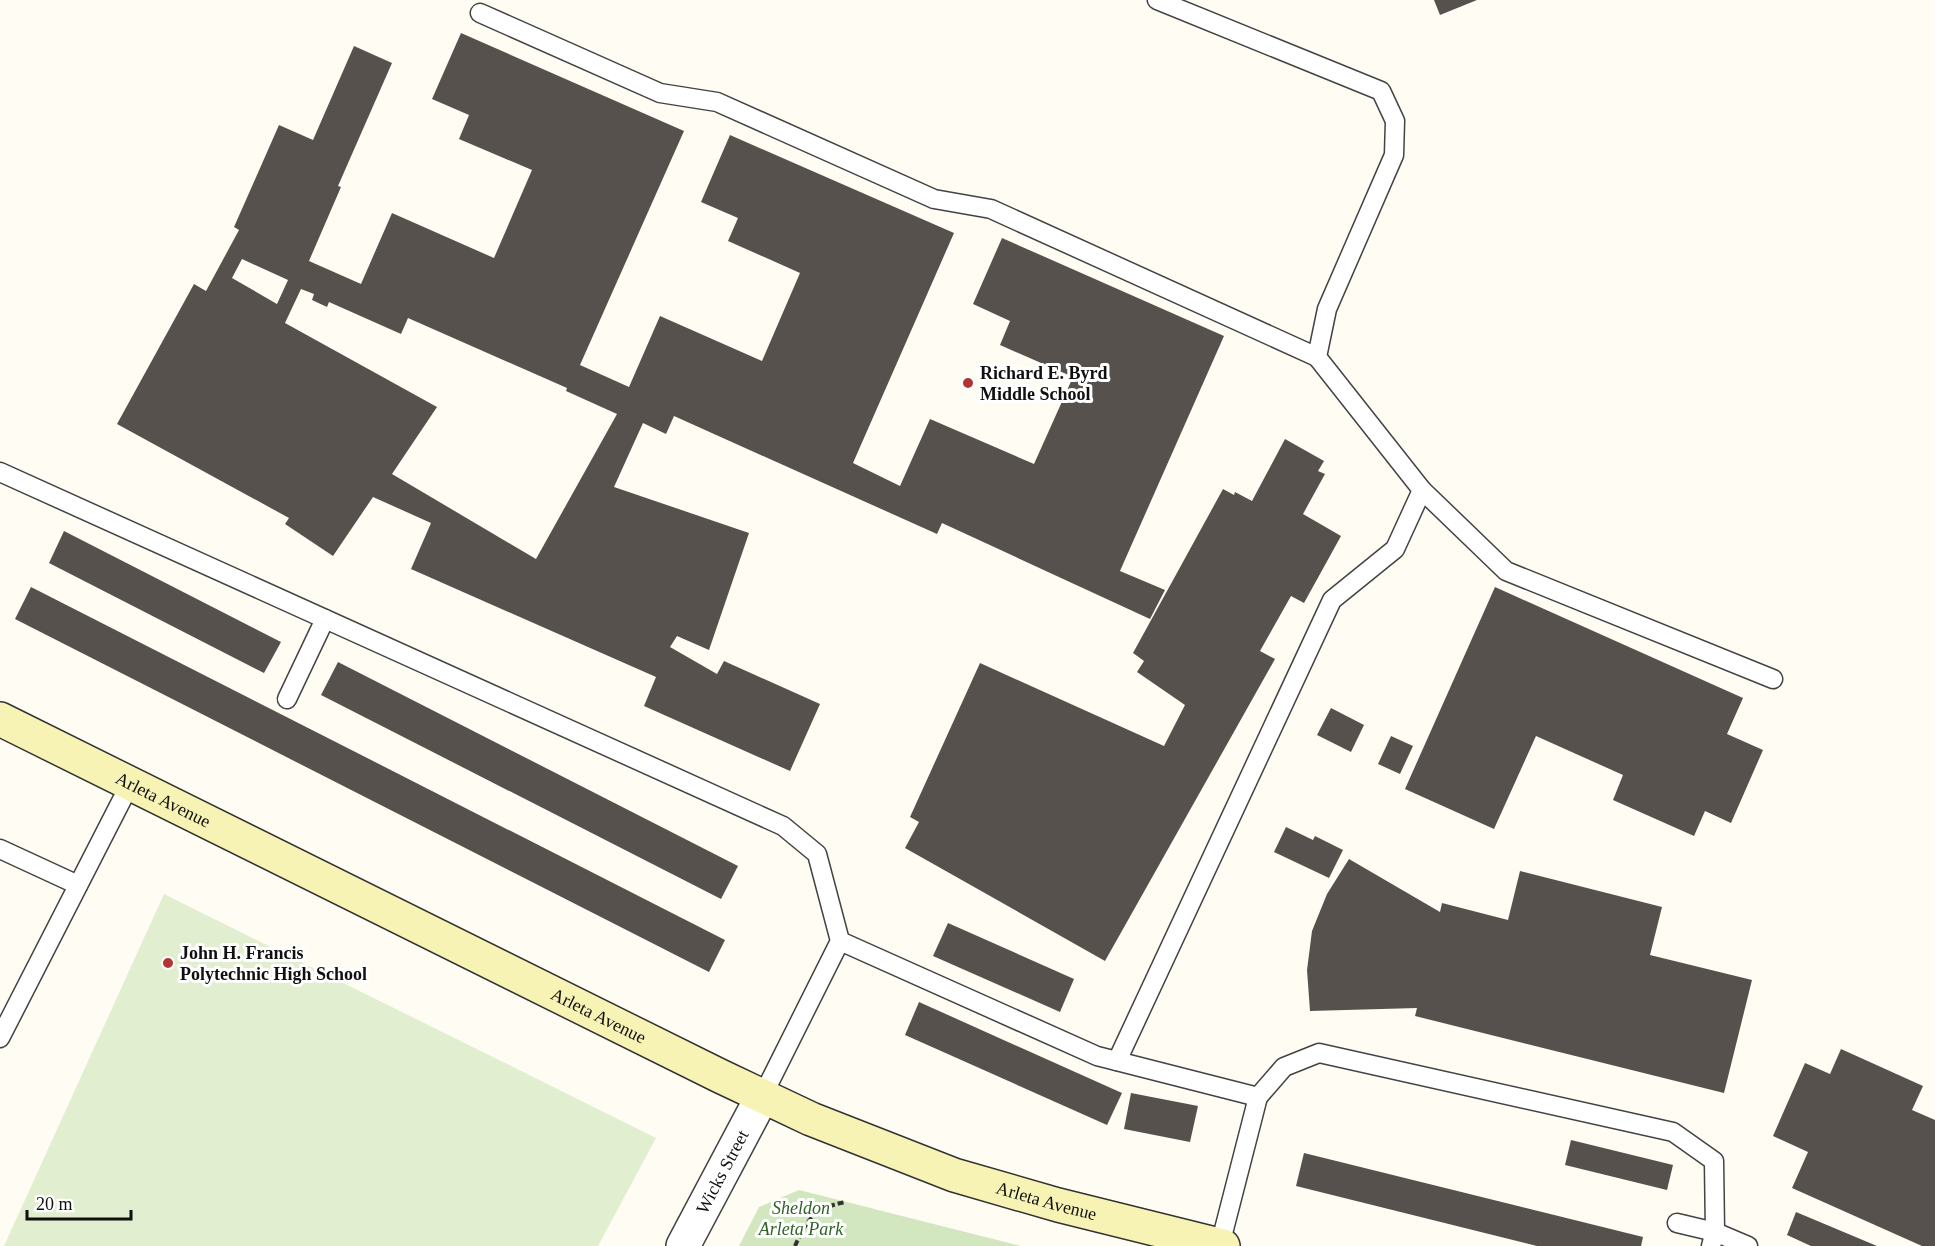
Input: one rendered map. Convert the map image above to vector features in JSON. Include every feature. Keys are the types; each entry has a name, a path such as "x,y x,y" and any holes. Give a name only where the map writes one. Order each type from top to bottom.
{"main road":[{"name":"Arleta Avenue","path":"0,720 762,1097 812,1119 954,1175 1058,1205 1221,1246"}],"street":[{"name":"Wicks Street","path":"683,1246 762,1097"}],"lane":[{"path":"1157,0 1381,91 1395,121 1394,155 1327,309 1317,357"},
{"path":"480,13 660,93 717,102 934,199 991,209 1317,357 1422,490 1506,571 1773,679"},
{"path":"0,472 783,826 817,854 840,941 762,1097"},
{"path":"1117,1061 1332,600 1395,549 1422,490"},
{"path":"287,699 325,619"},
{"path":"0,1038 130,784"},
{"path":"0,849 78,885"},
{"path":"840,941 1096,1056 1258,1097"},
{"path":"1221,1246 1258,1097 1284,1067 1319,1053 1674,1132 1714,1161 1713,1239"},
{"path":"1677,1223 1713,1239 1748,1246"}],"path":[{"path":"795,1246 805,1223 829,1205 846,1202"}],"green space":[{"name":"John H. Francis Polytechnic High School","path":"164,894 656,1138 598,1246 4,1246"},
{"name":"Sheldon Arleta Park","path":"799,1190 1021,1246 739,1246 759,1207"}],"building":[{"path":"1434,0 1477,0 1440,15"},
{"path":"461,33 684,131 580,365 629,387 660,316 762,361 800,273 728,241 738,218 701,202 730,135 954,233 853,463 900,486 930,419 1034,464 1073,377 1000,345 1010,321 973,304 1002,238 1224,336 1120,571 1165,590 1150,619 942,523 937,534 674,416 666,434 643,423 614,487 749,533 709,650 677,636 670,647 717,674 724,661 820,704 790,771 644,706 656,677 411,569 431,523 373,497 333,556 285,524 289,518 117,424 194,284 206,291 239,230 234,227 279,125 313,140 354,46 392,63 338,186 341,187 309,261 361,284 392,213 494,258 532,170 459,139 469,115 432,99","holes":["242,259 288,280 277,304 232,278","301,289 314,294 312,300 327,307 329,302 401,334 408,318 567,388 566,391 617,414 536,559 392,474 437,407 285,323"]},
{"path":"1285,439 1324,461 1318,471 1325,474 1303,514 1341,536 1304,603 1291,596 1260,651 1275,659 1105,961 905,848 919,822 910,817 980,663 1164,746 1185,705 1137,672 1144,661 1133,653 1223,489 1234,495 1235,492 1252,501"},
{"path":"64,531 281,642 264,673 49,563"},
{"path":"31,587 725,940 709,972 15,619"},
{"path":"1495,587 1743,698 1727,734 1763,750 1731,823 1705,811 1694,836 1613,800 1623,775 1536,736 1494,829 1405,789"},
{"path":"338,662 738,866 721,899 321,695"},
{"path":"1331,708 1364,725 1351,752 1317,735"},
{"path":"1391,736 1413,746 1400,774 1378,764"},
{"path":"1286,827 1313,840 1315,836 1343,850 1329,878 1274,852"},
{"path":"1349,859 1440,912 1442,903 1508,920 1520,871 1662,907 1650,955 1752,980 1724,1093 1415,1016 1417,1008 1310,1011 1307,970 1312,931 1327,894"},
{"path":"948,923 1074,979 1060,1012 933,956"},
{"path":"919,1002 1122,1093 1107,1125 905,1035"},
{"path":"1841,1049 1923,1086 1912,1110 1935,1120 1935,1246 1922,1246 1792,1188 1808,1152 1773,1136 1805,1063 1830,1074"},
{"path":"1131,1093 1198,1106 1190,1142 1124,1129"},
{"path":"1571,1140 1673,1165 1667,1190 1565,1165"},
{"path":"1304,1153 1643,1237 1641,1246 1537,1246 1296,1186"},
{"path":"1796,1212 1877,1246 1811,1246 1787,1235"}],"place":[{"name":"Richard E. Byrd Middle School","path":"968,383"},
{"name":"John H. Francis Polytechnic High School","path":"168,963"}]}
